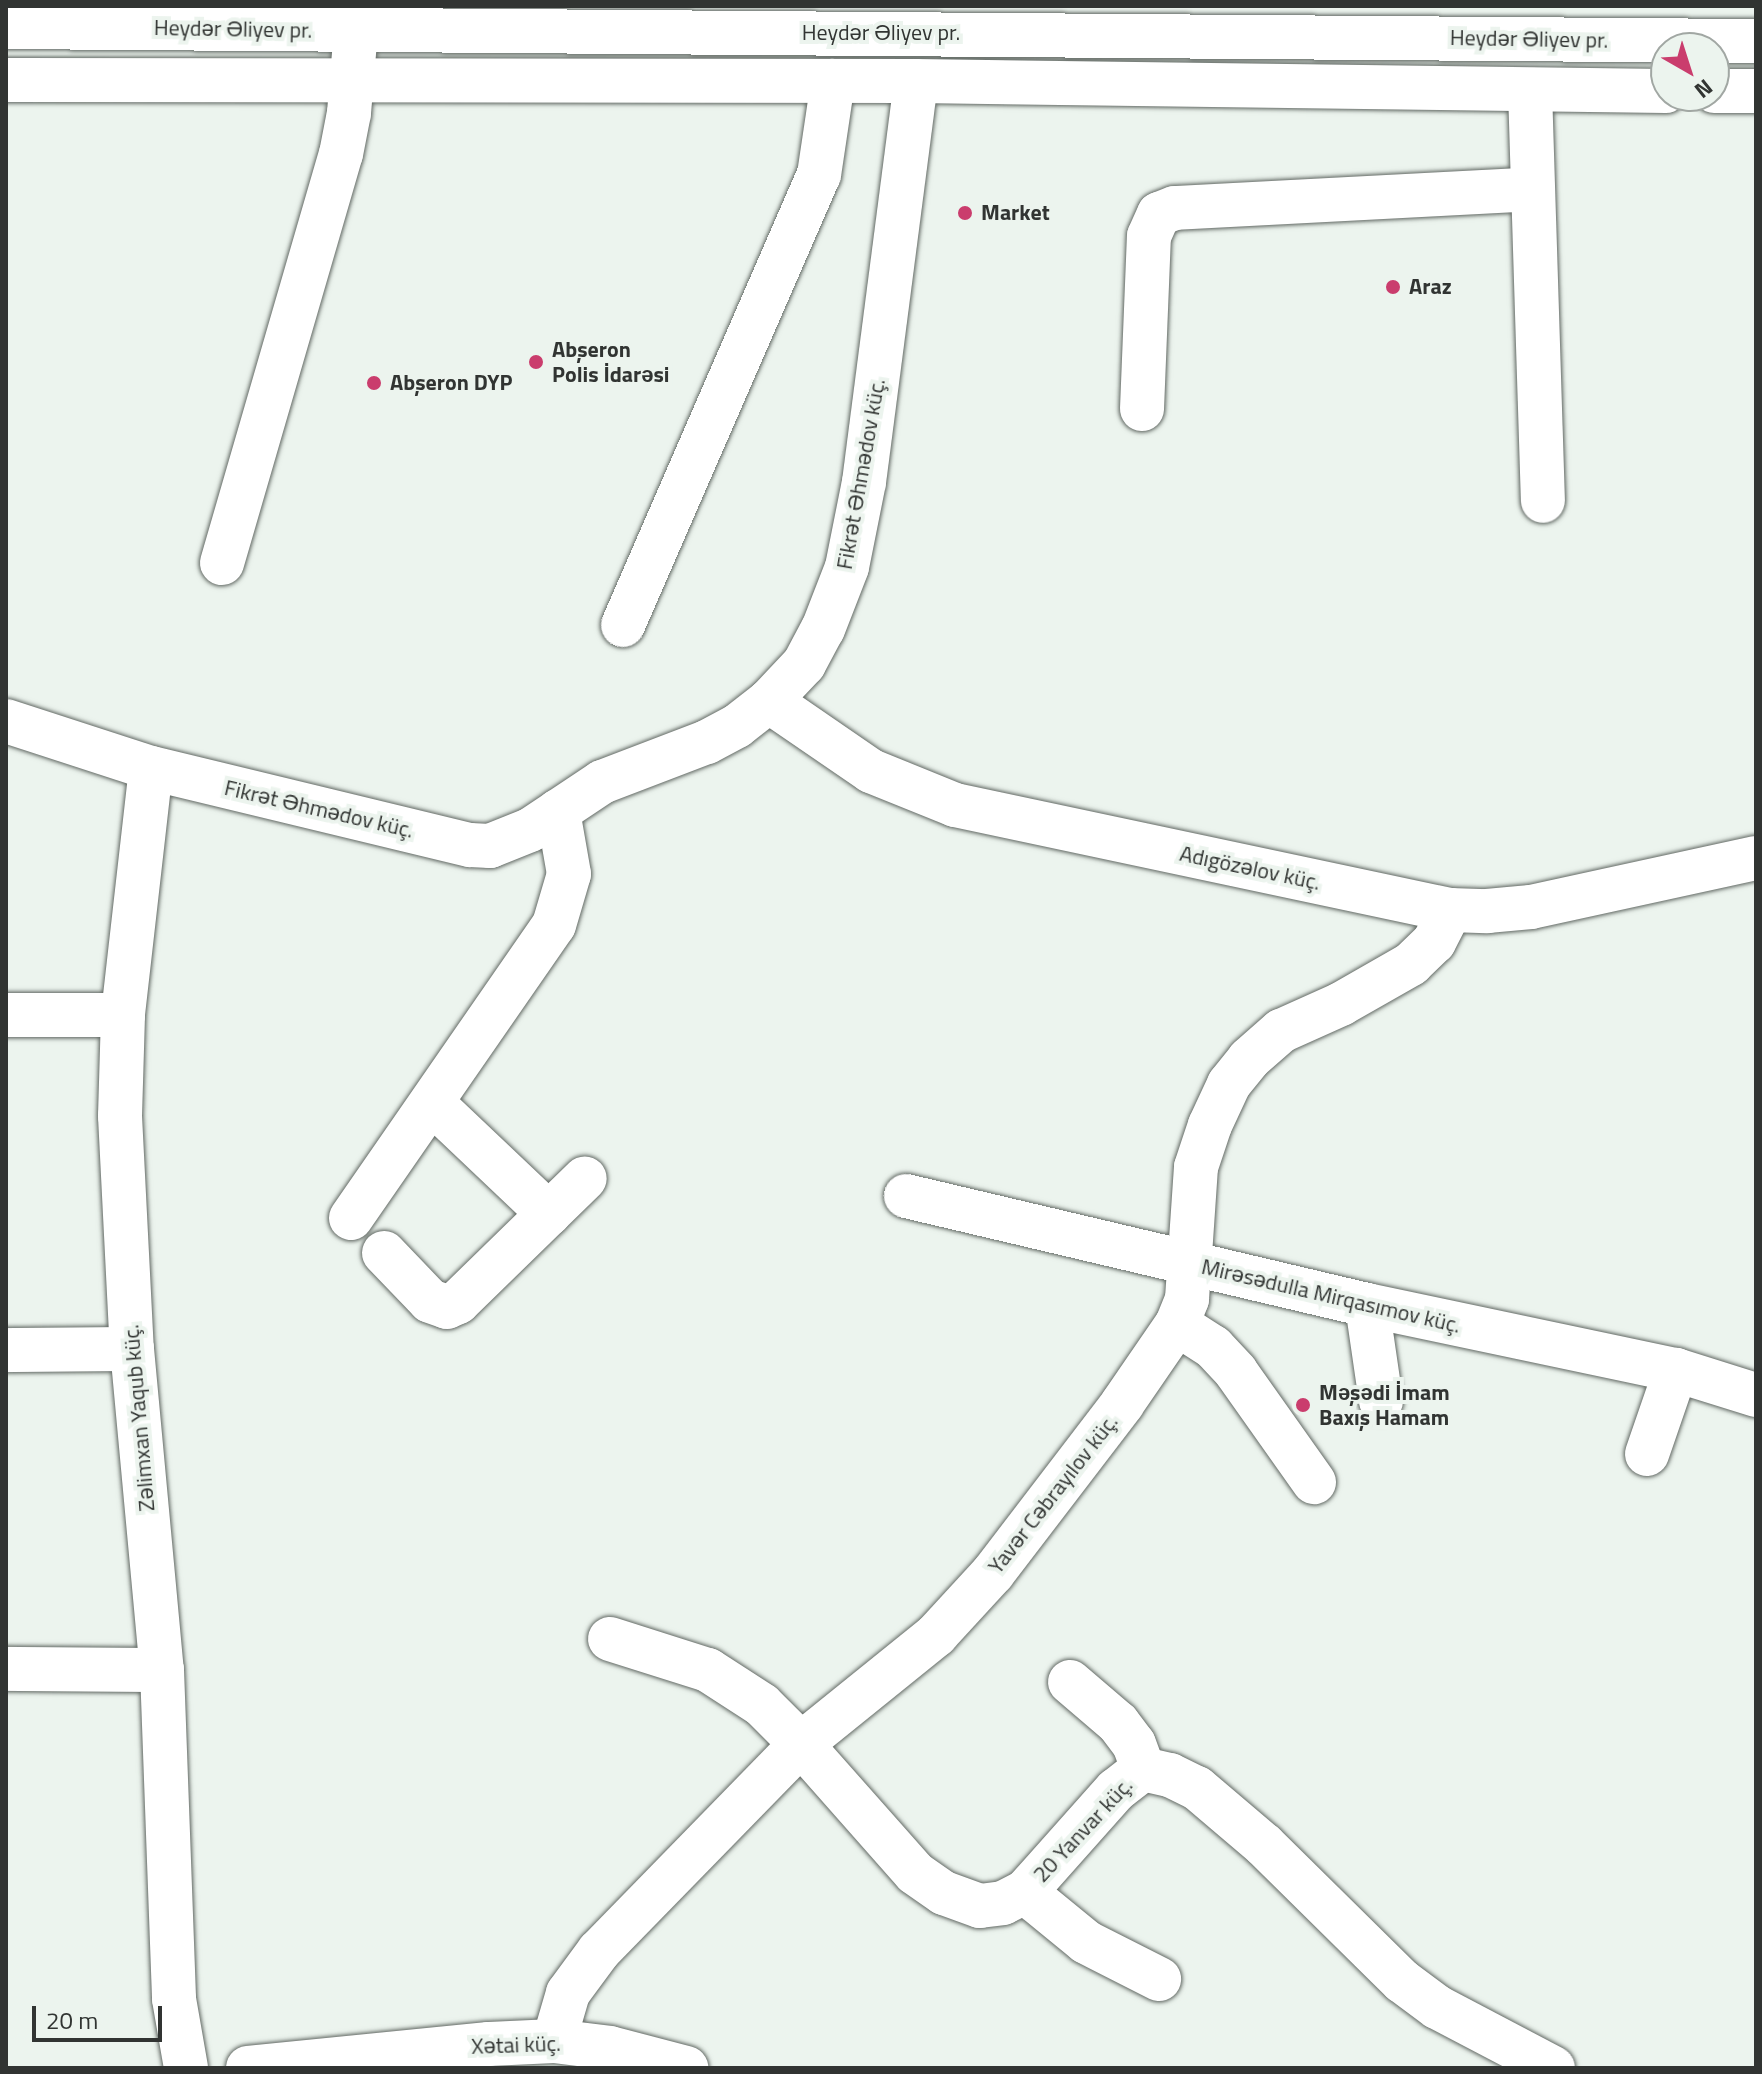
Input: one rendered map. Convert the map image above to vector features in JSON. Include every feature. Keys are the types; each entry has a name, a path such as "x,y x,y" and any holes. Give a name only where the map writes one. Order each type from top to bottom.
{"street":[{"name":"Heydər Əliyev pr.","path":"6,27 1756,41"},
{"path":"222,563 341,154 356,30"},
{"name":"Fikrət Əhmədov küç.","path":"6,721 151,768 470,845 505,843 602,782 707,742 737,726 769,701 804,664 823,629 847,567 864,482 916,81 918,33"},
{"path":"6,80 916,81 1650,91"},
{"path":"623,625 819,175 833,81"},
{"path":"1530,90 1543,501"},
{"path":"1730,91 1756,91"},
{"path":"1142,409 1149,236 1159,214 1175,208 1532,189"},
{"name":"Adıgözəlov küç.","path":"769,701 871,771 955,805 1450,910 1531,907 1756,858"},
{"name":"Zəlimxan Yaqub küç.","path":"151,768 123,1015 120,1116 132,1349 162,1670 172,1973 186,2068"},
{"path":"351,1218 554,925 569,874 558,811"},
{"name":"Yavər Cəbrayılov küç.","path":"554,2041 568,1993 599,1951 801,1744 936,1635 993,1573 1122,1404 1177,1324 1187,1299 1196,1167 1210,1125 1229,1084 1249,1059 1281,1031 1341,1004 1411,964 1434,942 1450,910"},
{"path":"6,1015 123,1015"},
{"path":"432,1103 549,1214"},
{"path":"384,1253 430,1301 447,1307 458,1302 585,1178"},
{"name":"Mirəsədulla Mirqasımov küç.","path":"906,1196 1367,1305 1676,1370 1756,1395"},
{"path":"1367,1305 1381,1401"},
{"path":"1177,1324 1213,1347 1236,1372 1314,1482"},
{"path":"6,1350 132,1349"},
{"path":"1647,1454 1676,1370"},
{"name":"20 Yanvar küç.","path":"610,1639 708,1670 762,1705 801,1744 915,1873 944,1893 980,1906 1003,1903 1025,1892 1116,1790 1143,1769 1170,1775 1197,1788 1264,1845 1402,1981 1437,2007 1553,2068"},
{"path":"6,1669 162,1670"},
{"path":"1070,1682 1118,1723 1134,1744 1143,1769"},
{"path":"1025,1892 1086,1942 1159,1979"},
{"name":"Xətai küç.","path":"248,2068 489,2044 554,2041 610,2048 686,2068"}],"place":[{"name":"Market","path":"965,213"},
{"name":"Araz","path":"1393,287"},
{"name":"Abşeron Polis İdarəsi","path":"536,362"},
{"name":"Abşeron DYP","path":"374,383"},
{"name":"Məşədi İmam Baxış Hamam","path":"1303,1405"}]}
